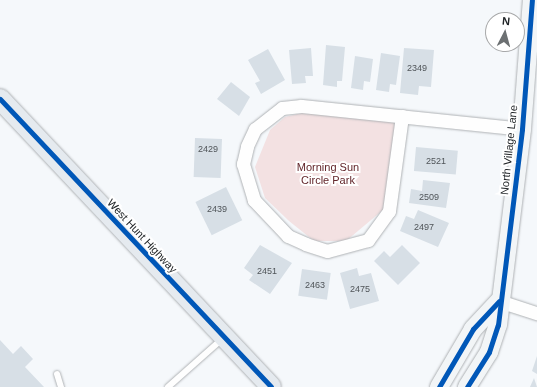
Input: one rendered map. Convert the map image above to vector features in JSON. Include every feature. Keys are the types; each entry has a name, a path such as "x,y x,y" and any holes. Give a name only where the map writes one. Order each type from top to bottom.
{"main road":[{"name":"West Hunt Highway","path":"0,99 271,387"}],"street":[{"name":"North Village Lane","path":"467,387 491,345 498,325 499,301 508,256 522,129 532,0"},
{"path":"402,116 389,211 368,240 327,251 306,244 288,236 254,200 243,164 246,146 255,130 282,108 301,106 402,116 522,129"},
{"path":"439,387 473,329 499,301 537,313"}],"lane":[{"path":"168,387 224,338"},
{"path":"57,374 61,387"}],"green space":[{"name":"Morning Sun Circle Park","path":"306,112 397,123 383,210 346,241 314,241 289,221 265,198 255,167 270,130 285,117"}],"building":[{"path":"326,45 345,47 342,81 337,81 337,87 323,85"},
{"path":"311,48 313,76 305,76 306,83 292,84 289,50"},
{"path":"404,48 434,50 431,87 419,86 418,95 400,93"},
{"path":"268,49 285,80 261,94 255,83 260,81 248,60"},
{"path":"381,53 400,56 396,85 390,84 389,92 376,90"},
{"path":"355,56 373,59 370,82 364,81 363,90 351,88"},
{"path":"231,82 250,97 239,116 217,99"},
{"path":"195,138 222,139 221,178 194,177"},
{"path":"416,147 458,151 456,175 414,171"},
{"path":"423,180 450,183 446,208 409,203 411,189 422,191"},
{"path":"226,187 242,220 212,235 195,202"},
{"path":"418,210 449,223 438,247 400,231 406,216 414,219"},
{"path":"260,245 292,263 270,294 249,280 253,275 244,268"},
{"path":"402,245 420,263 398,285 374,261 384,251 390,257"},
{"path":"357,268 359,276 371,273 379,301 350,309 340,273"},
{"path":"302,269 331,273 327,300 298,296"},
{"path":"0,340 13,354 21,346 33,359 25,367 44,387 0,387"},
{"path":"537,356 537,374 532,371"},
{"path":"534,378 537,387 530,387"}],"cycle path":[{"path":"467,387 489,352 498,325 522,129 532,0"},
{"path":"0,99 271,387"},
{"path":"439,387 473,329 499,301"}]}
